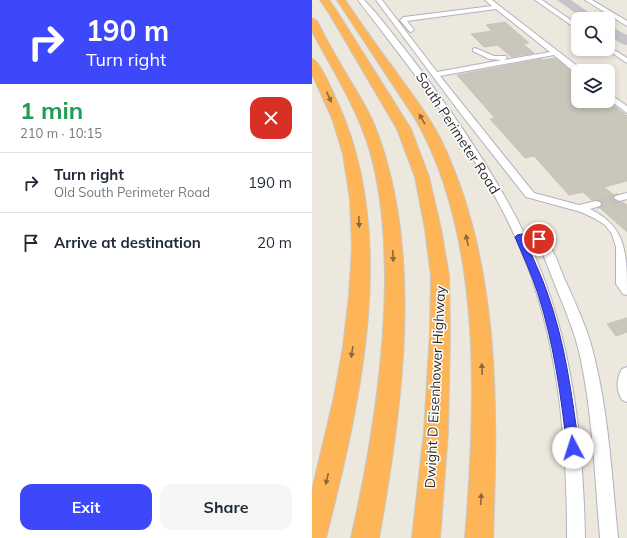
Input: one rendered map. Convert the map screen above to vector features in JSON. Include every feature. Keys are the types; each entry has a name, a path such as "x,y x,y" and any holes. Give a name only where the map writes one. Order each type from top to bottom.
{"highway":[{"name":"Dwight D Eisenhower Highway","path":"324,0 404,129 422,177 433,229 440,276 440,333 436,432 426,538"},
{"path":"329,0 336,18"},
{"path":"340,0 403,88 427,127 448,174 466,235 475,285 482,366 483,436 479,538"},
{"path":"312,21 358,104 368,128 384,175 391,222 394,256 393,347 382,446 365,538"},
{"path":"312,62 337,115 350,154 359,211 360,253 356,318 348,374 334,450 312,538"}],"street":[{"name":"South Perimeter Road","path":"361,0 406,55 472,150 499,194 520,237 542,292 559,354 572,435 576,538"},
{"path":"379,0 464,112 530,195 580,208 601,217 616,231 622,247 624,278 622,284 627,291"},
{"path":"488,0 571,65"},
{"path":"538,0 571,23"},
{"path":"588,0 625,23"},
{"path":"413,31 403,20 404,19 497,7"},
{"path":"616,23 625,23"},
{"path":"475,50 483,52 496,59 554,52"},
{"path":"436,74 554,52"},
{"path":"615,53 627,61"},
{"path":"615,100 627,110"},
{"path":"580,208 596,204"},
{"path":"520,237 532,235 539,239 548,253 576,321 588,359 597,410 609,538"},
{"path":"627,373 624,381 627,396"}],"building":[{"path":"505,22 529,43 523,44 534,53 511,57 498,45 484,47 471,34 492,31 486,25"},
{"path":"555,58 571,71 571,108 615,108 615,107 627,116 627,181 604,187 614,195 613,199 627,205 627,232 600,208 602,205 600,201 592,200 583,192 569,195 534,156 525,158 490,119 495,118 457,75 541,59"},
{"path":"627,318 627,332 616,336 607,324"}],"taxiway":[{"path":"563,0 581,12"},
{"path":"615,33 627,41"}],"tunnel":[{"path":"596,204 619,198"}],"route":[{"path":"539,239 532,235 520,237 542,292 553,328 566,392 573,448"}]}
